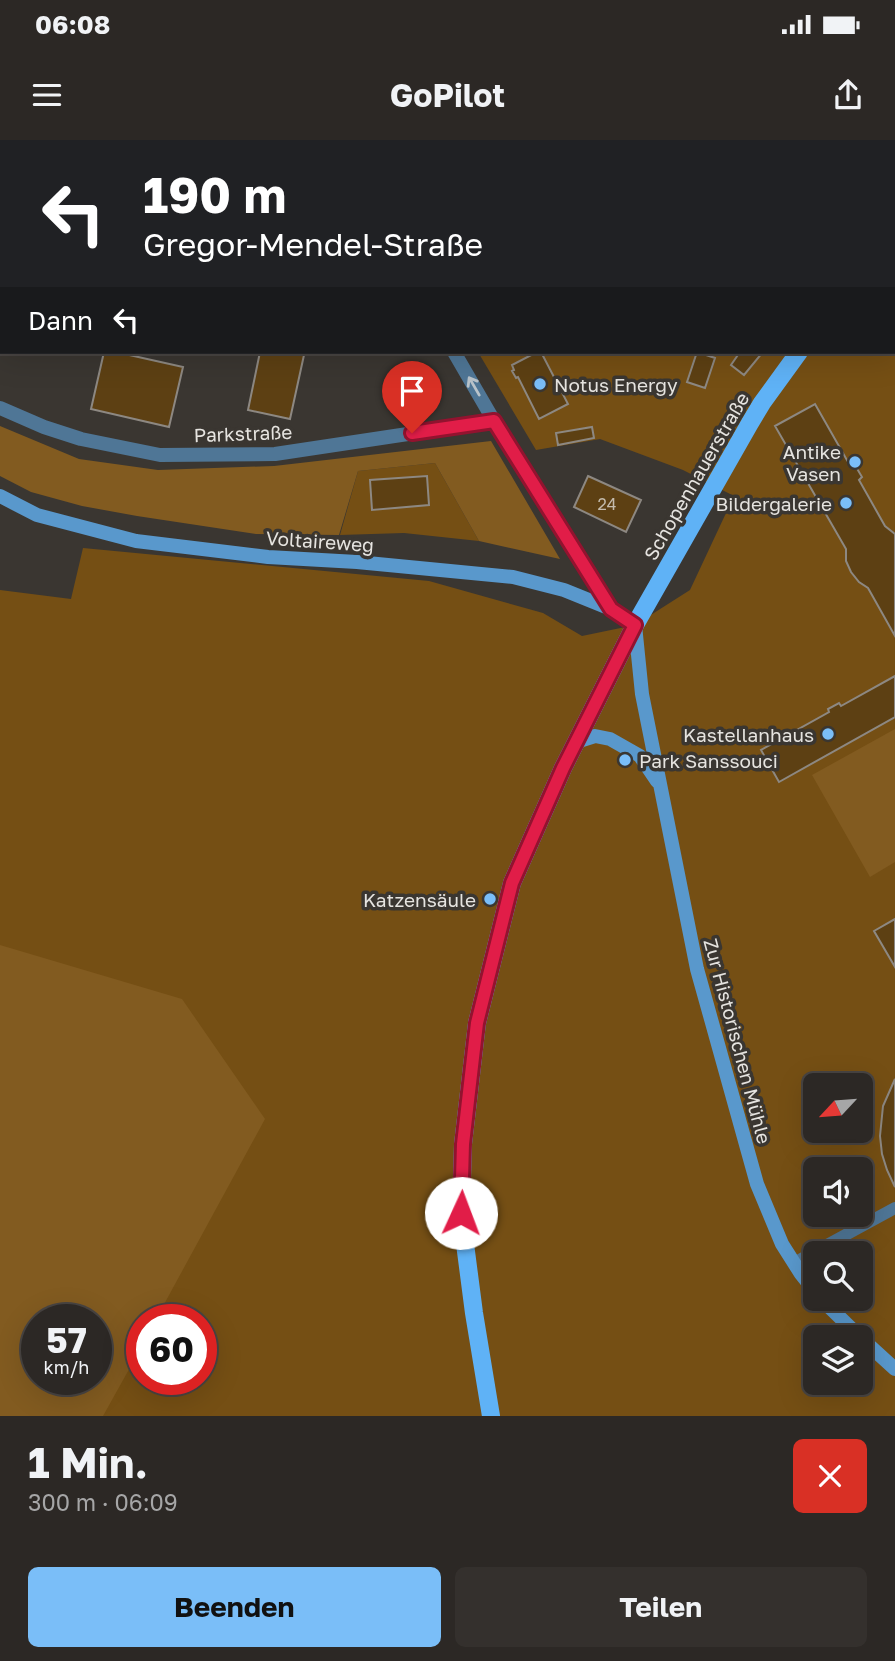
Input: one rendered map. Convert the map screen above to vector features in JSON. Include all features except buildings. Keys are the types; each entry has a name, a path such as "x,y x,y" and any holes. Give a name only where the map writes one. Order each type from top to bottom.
{"main road":[{"name":"Schopenhauerstraße","path":"491,1416 461,1213 463,1144 477,1023 512,883 576,742 635,625 750,423 798,354"}],"street":[{"path":"455,354 611,609"},
{"name":"Parkstraße","path":"0,408 81,439 160,454 275,454 494,421"},
{"name":"Voltaireweg","path":"0,496 37,515 136,541 268,557 357,562 513,577 564,590 611,609 635,625"},
{"name":"Zur Historischen Mühle","path":"635,625 642,694 696,969 757,1184 782,1244 803,1275"},
{"name":"Zur Historischen Mühle","path":"576,742 595,736 623,745 640,756 660,786"},
{"path":"834,1311 848,1325"},
{"path":"873,1348 895,1369"}],"lane":[{"path":"794,1263 895,1208"}],"shaded area":[{"name":"Park Sanssouci","path":"479,354 895,354 895,1416 0,1416 0,590 71,599 83,548 429,581 543,613 582,636 635,625 690,590 734,496 683,470 600,439 536,450"},
{"path":"0,426 79,459 158,470 274,466 491,441 560,559 479,541 435,463 358,471 339,535 256,534 82,506 31,492 0,476"},
{"path":"435,463 479,541 404,533 340,535 358,471"},
{"path":"895,729 895,862 870,877 812,775"},
{"path":"0,945 182,999 265,1119 164,1304 126,1304 126,1375 103,1416 0,1416"}],"place":[{"name":"Notus Energy","path":"540,384"},
{"name":"Antike Vasen","path":"855,462"},
{"name":"Bildergalerie","path":"846,503"},
{"name":"Kastellanhaus","path":"828,734"},
{"name":"Park Sanssouci","path":"625,760"},
{"name":"Katzensäule","path":"490,899"}],"route":[{"path":"412,433 494,421 611,609 635,625 563,768 512,883 477,1023 463,1144 461,1213"}]}
